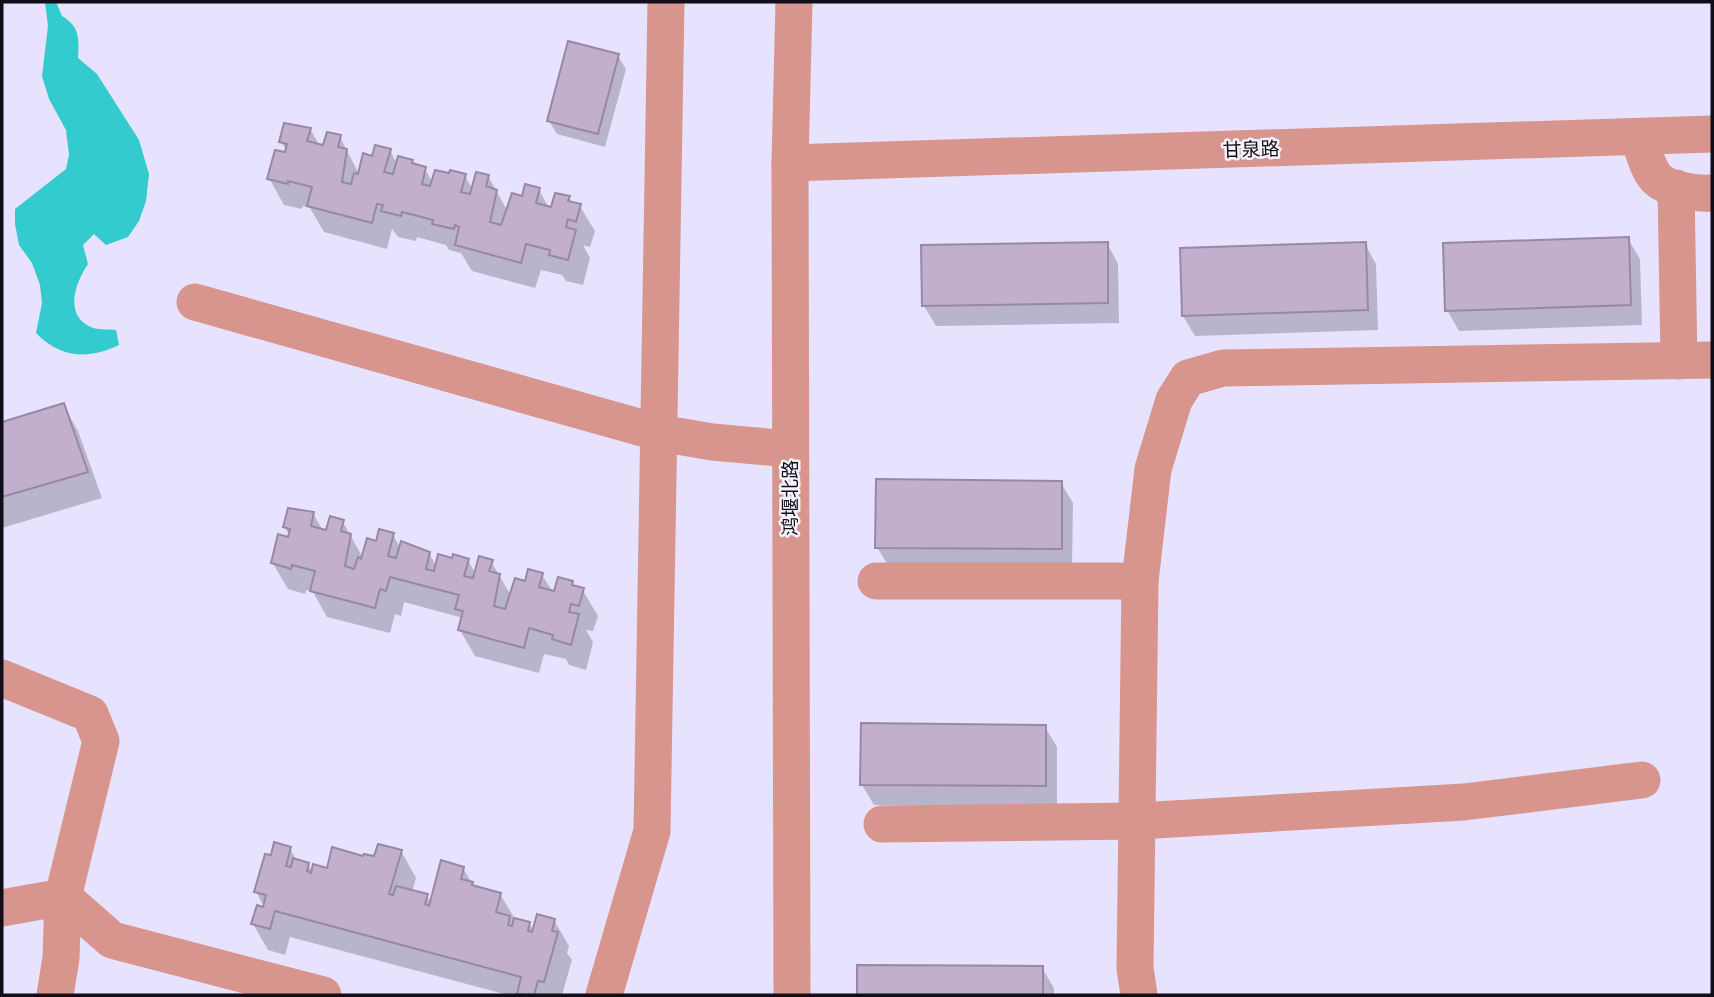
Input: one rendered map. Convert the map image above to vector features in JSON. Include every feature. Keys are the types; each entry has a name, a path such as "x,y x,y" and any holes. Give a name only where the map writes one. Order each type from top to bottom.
{"street":[{"path":"604,995 652,831 666,2"},
{"name":"鸿堰北路","path":"792,995 790,163 794,2"},
{"name":"甘泉路","path":"790,163 1712,135"},
{"path":"1639,136 1645,159 1658,180 1676,188 1712,193"},
{"path":"1139,995 1135,968 1140,581 1153,469 1174,400 1188,379 1223,368 1696,360 1676,188"},
{"path":"195,302 660,433 712,442 790,449"},
{"path":"876,581 1140,581"},
{"path":"2,678 90,714 101,741 63,897 61,958 55,995"},
{"path":"883,824 1138,821 1464,802 1642,779"},
{"path":"2,908 63,897"},
{"path":"63,897 111,940 323,995"}],"shaded area":[{"path":"45,2 56,2 62,16 72,24 78,39 78,58 97,74 139,140 149,174 146,201 139,221 128,237 106,245 94,234 83,245 88,264 76,290 75,308 84,323 93,328 116,330 119,345 96,353 65,352 55,348 36,333 42,303 40,285 32,263 19,245 15,224 15,209 66,169 69,155 66,130 49,99 42,76 48,26"}],"building":[{"path":"568,41 619,54 598,134 547,121"},
{"path":"284,123 311,128 307,141 323,145 327,132 341,135 338,147 347,149 342,182 351,184 354,173 358,174 363,153 372,156 375,145 391,149 384,172 393,174 398,156 426,167 422,184 430,186 435,170 449,173 450,170 466,174 461,192 470,194 476,172 489,175 486,186 497,190 490,222 501,225 512,193 522,196 525,184 540,188 536,203 551,207 555,193 570,196 568,201 581,204 576,222 568,219 566,227 576,230 568,260 549,255 550,250 526,244 521,263 455,245 459,227 455,225 454,229 432,224 433,220 402,212 401,216 381,211 383,205 377,204 372,223 307,206 312,187 267,179 275,150 285,152 287,144 279,142"},
{"path":"1629,237 1631,305 1445,311 1443,243"},
{"path":"1108,242 1108,303 922,306 921,245"},
{"path":"1366,242 1368,310 1182,316 1180,248"},
{"path":"64,403 88,472 2,497 2,422"},
{"path":"876,479 1062,481 1062,549 875,548"},
{"path":"288,508 314,512 311,526 326,530 330,516 344,520 341,531 351,534 345,566 354,569 358,557 361,559 367,538 376,541 379,529 394,533 388,556 396,558 401,541 430,552 426,569 434,571 438,554 452,558 453,554 469,559 464,576 473,578 479,556 493,560 489,571 500,574 494,606 505,609 515,578 525,581 528,569 543,573 539,587 554,591 558,577 573,581 572,585 584,588 579,606 571,604 569,612 579,614 571,645 552,639 553,635 529,628 524,648 458,630 463,611 455,609 459,595 390,577 386,591 380,589 375,608 310,591 315,571 292,565 291,569 271,563 278,534 288,537 290,529 283,527"},
{"path":"861,723 1046,725 1046,786 860,785"},
{"path":"274,842 291,847 286,866 291,867 293,858 309,863 307,871 311,873 313,864 327,868 332,847 363,856 374,856 378,844 402,850 389,894 393,895 396,886 428,894 425,904 429,906 441,860 464,867 461,879 501,893 496,912 510,916 508,925 512,926 514,918 530,922 528,931 532,932 537,914 555,919 552,931 558,932 544,982 538,981 534,995 517,994 521,977 275,911 270,929 251,924 257,905 263,907 266,895 254,892 265,854 271,855"},
{"path":"857,965 1043,966 1043,995 857,995"}]}
